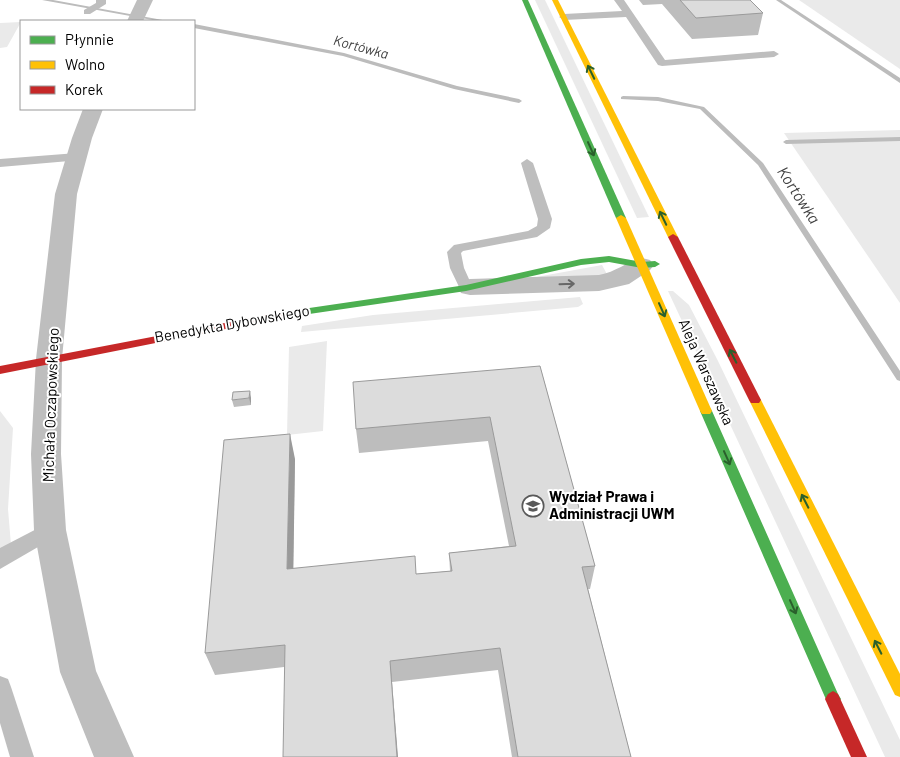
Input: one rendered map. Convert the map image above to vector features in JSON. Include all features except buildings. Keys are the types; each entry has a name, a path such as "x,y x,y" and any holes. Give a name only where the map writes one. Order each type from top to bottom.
{"main road":[{"name":"Aleja Warszawska","path":"524,0 859,757"},
{"name":"Aleja Warszawska","path":"556,0 676,262 900,690"},
{"name":"Benedykta Dybowskiego","path":"642,265 676,262"},
{"name":"Benedykta Dybowskiego","path":"0,370 263,318 368,300 466,288"}],"street":[{"path":"135,20 145,0"},
{"name":"Michała Oczapowskiego","path":"93,110 66,194 49,359 46,454 50,530 78,672 114,757"},
{"name":"Benedykta Dybowskiego","path":"466,288 599,282 620,279 642,265"}],"lane":[{"path":"619,0 662,63 774,54"},
{"path":"83,16 101,2"},
{"path":"564,17 629,14"},
{"path":"1,169 20,162 77,157"},
{"path":"466,288 457,268 454,252 459,248 532,234 543,228 545,219 528,163"},
{"path":"0,560 3,556 50,530"},
{"path":"0,687 22,757"}],"shaded area":[{"path":"535,0 545,0 649,217 637,218"},
{"path":"799,0 900,0 900,69"},
{"path":"20,22 7,47 0,48 0,23"},
{"path":"900,130 900,303 784,133"},
{"path":"602,265 608,276 493,285"},
{"path":"668,291 673,291 689,305 718,361 900,740 900,757 885,757"},
{"path":"580,297 583,304 578,307 301,332 302,326 373,315"},
{"path":"327,341 323,431 287,435 289,347"},
{"path":"0,411 13,428 8,509 11,545 0,552"}],"waterway":[{"name":"Kortówka","path":"44,0 159,20"},
{"path":"778,0 900,81"},
{"name":"Kortówka","path":"195,26 344,55 456,88 519,101"},
{"name":"Kortówka","path":"623,98 658,99 702,108 761,164 900,378"},
{"path":"786,142 900,139"}],"traffic: fast":[{"path":"525,0 621,218"},
{"path":"282,315 466,288 581,262 609,259 642,265 655,264"},
{"path":"706,411 833,699"}],"traffic: slow":[{"path":"555,0 673,237"},
{"path":"621,218 706,411"},
{"path":"755,400 900,690"}],"traffic: jam":[{"path":"673,237 755,400"},
{"path":"0,370 282,315"},
{"path":"833,699 859,757"}],"place":[{"name":"Wydział Prawa i Administracji UWM","path":"533,506"}]}
